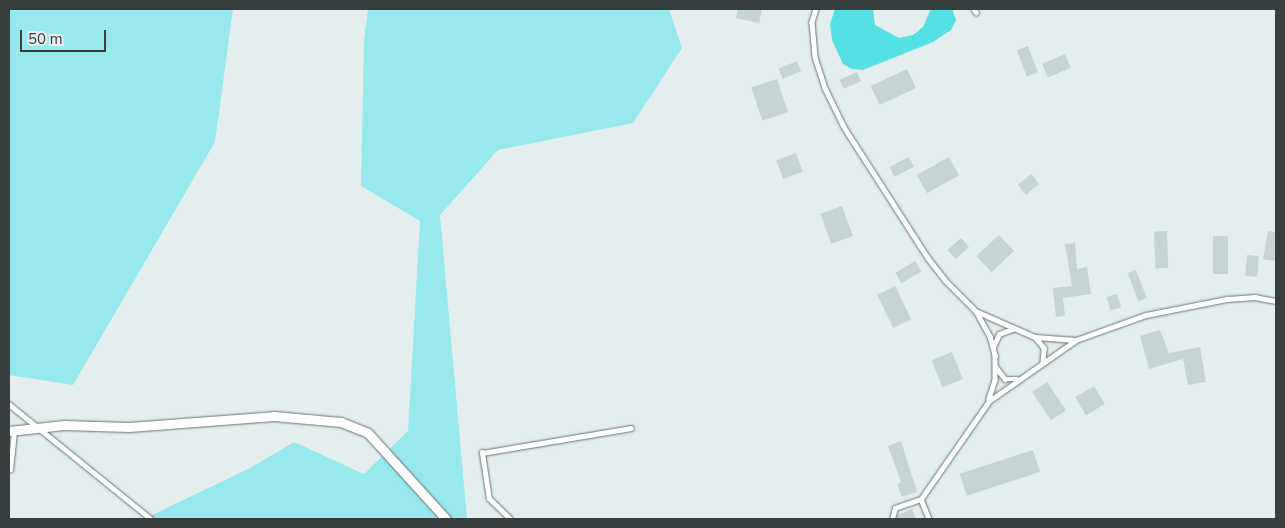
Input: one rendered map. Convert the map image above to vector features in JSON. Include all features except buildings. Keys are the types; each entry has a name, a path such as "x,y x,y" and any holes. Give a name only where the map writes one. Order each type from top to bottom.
{"street":[{"path":"12,431 64,425 129,427 274,416 341,422 368,433 446,519"}],"lane":[{"path":"816,9 812,22 815,57 844,127 928,258 945,280 976,311 1014,329 1035,337 1076,340"},
{"path":"892,519 896,508 921,499 989,401 1017,379 1076,340 1146,315 1227,299 1255,297 1276,300"},
{"path":"976,311 993,347 995,366 989,401"},
{"path":"993,347 998,334 1014,329"},
{"path":"1035,337 1044,348 1042,363"},
{"path":"995,366 1005,379 1017,379"},
{"path":"9,404 151,519"},
{"path":"510,519 489,499 482,453 631,428"},
{"path":"10,470 12,431"},
{"path":"921,499 929,519"}],"shaded area":[{"path":"9,9 233,9 215,142 73,385 9,375"},
{"path":"368,9 669,9 682,48 633,123 498,150 440,215 467,519 144,519 250,468 294,442 364,474 408,431 420,221 361,186 364,40"},
{"path":"835,9 873,9 875,25 899,38 913,35 923,27 931,9 952,9 956,20 951,30 933,42 863,70 852,69 843,64 832,40 830,24"}]}
